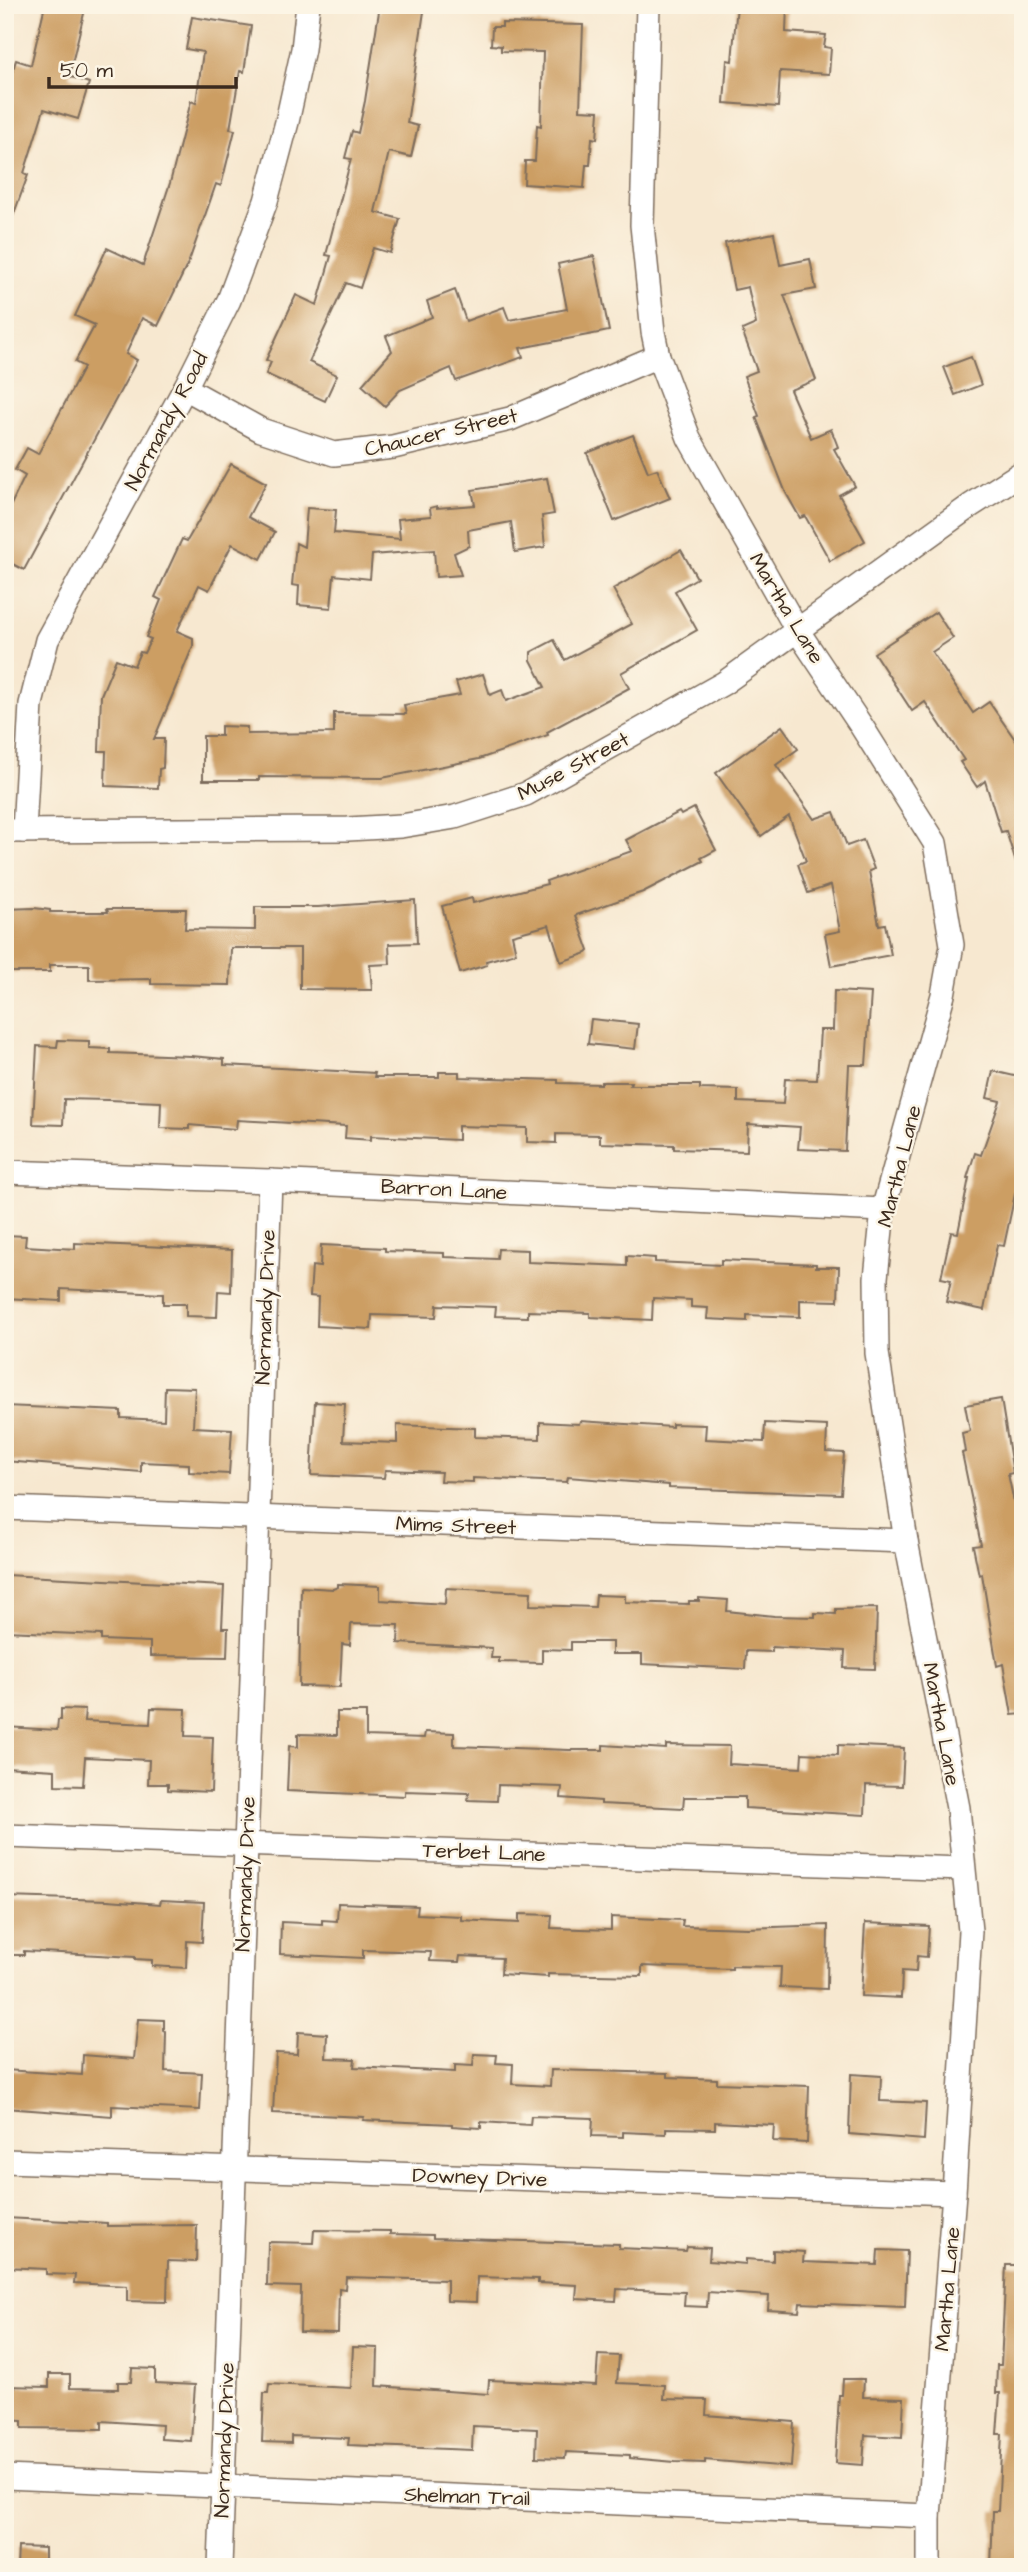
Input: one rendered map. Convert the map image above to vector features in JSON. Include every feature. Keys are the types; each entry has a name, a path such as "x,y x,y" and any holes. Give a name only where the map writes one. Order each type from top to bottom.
{"street":[{"name":"Normandy Road","path":"14,831 31,704 47,640 185,388 229,300 266,201 303,49 308,5"},
{"name":"Martha Lane","path":"648,5 642,225 658,356 689,438 797,630 935,843 952,945 943,995 883,1210 876,1278 877,1353 906,1541 958,1808 970,1931 954,2193 929,2516 929,2567"},
{"name":"Chaucer Street","path":"185,388 261,430 334,454 393,447 510,419 658,356"},
{"name":"Muse Street","path":"14,831 348,829 401,826 455,817 526,794 724,683 970,506 1023,472"},
{"name":"Barron Lane","path":"5,1172 270,1181 883,1210"},
{"name":"Normandy Drive","path":"220,2567 270,1181"},
{"name":"Mims Street","path":"5,1508 906,1541"},
{"name":"Terbet Lane","path":"5,1836 963,1869"},
{"name":"Downey Drive","path":"5,2161 954,2193"},
{"name":"Shelman Trail","path":"5,2477 929,2516"}],"building":[{"path":"45,5 86,5 69,76 89,83 78,119 44,109 24,173 28,175 8,230 5,229 5,96 16,60 31,65"},
{"path":"380,5 425,5 407,123 418,126 411,157 389,152 375,212 400,219 390,253 373,248 360,288 346,283 309,362 337,375 325,401 266,374 271,362 266,360 296,295 317,305 331,256 326,255 351,159 345,158 352,131 358,133 365,101"},
{"path":"737,5 787,5 786,32 826,35 824,47 831,48 829,74 780,71 778,107 724,103 727,60 732,61"},
{"path":"192,17 251,26 244,72 240,71 230,129 235,130 221,186 216,184 189,261 158,326 142,318 126,354 137,360 24,570 5,560 5,517 25,476 15,470 27,448 38,454 84,367 75,362 95,325 75,316 107,248 143,265 170,183 191,101 196,103 203,52 186,49"},
{"path":"502,23 583,25 580,110 599,111 597,139 592,138 590,165 586,165 584,188 524,184 525,161 535,161 537,125 541,126 543,52 501,51 501,46 491,45 492,27 502,27"},
{"path":"774,233 780,265 810,259 816,289 784,295 816,380 790,390 811,438 831,429 838,447 834,449 855,486 839,495 865,541 830,561 805,516 800,518 786,493 756,417 759,416 744,376 757,371 742,330 756,324 748,287 734,290 725,243"},
{"path":"594,256 609,331 520,348 523,357 456,381 451,368 400,390 385,406 362,385 392,351 386,336 432,317 427,301 455,290 466,321 504,307 509,320 567,309 558,264"},
{"path":"971,357 981,385 955,395 944,367"},
{"path":"633,435 648,472 657,469 670,498 614,521 587,453"},
{"path":"231,464 266,483 248,517 275,532 261,559 232,544 209,590 199,585 177,631 193,638 193,646 154,739 164,739 163,768 159,769 158,788 105,786 106,751 99,751 101,695 116,659 134,666 140,652 144,653 151,639 146,637 161,600 155,597 182,539 187,541"},
{"path":"547,478 554,514 542,516 545,547 515,552 511,522 468,530 469,546 454,553 461,575 436,577 434,550 372,555 370,579 334,575 331,608 298,605 299,586 292,585 296,543 304,547 307,508 336,510 334,533 400,539 398,519 431,516 430,508 437,506 475,505 472,490"},
{"path":"681,550 697,578 675,591 697,630 621,673 629,688 547,732 548,735 479,759 382,778 259,777 259,780 203,780 203,736 221,736 221,726 247,727 247,734 334,733 334,713 406,714 404,705 460,695 456,682 483,674 490,695 502,690 506,701 545,687 531,660 531,652 554,640 565,660 632,624 613,589"},
{"path":"936,612 953,638 932,652 973,713 989,702 1023,751 1023,868 1018,869 1006,831 1001,832 985,781 977,787 960,762 964,760 925,702 912,711 874,653"},
{"path":"782,726 798,749 776,765 814,819 834,812 847,846 863,840 874,869 869,871 879,925 885,924 891,955 831,966 825,934 840,931 831,885 808,893 798,864 806,861 789,816 761,836 716,773"},
{"path":"694,808 716,850 701,858 703,861 643,892 576,915 589,951 587,953 561,962 549,925 512,935 516,953 486,961 487,965 460,973 442,906 472,898 473,903 547,884 546,881 632,851 626,840 679,812 681,815"},
{"path":"415,900 417,943 389,944 390,964 370,965 372,990 300,989 300,948 231,948 230,985 151,984 151,979 89,980 89,965 50,965 50,972 5,972 5,909 108,912 107,909 186,909 185,929 255,930 255,907 318,907"},
{"path":"834,991 871,993 866,1065 849,1065 845,1151 798,1149 800,1127 748,1124 747,1151 600,1143 600,1135 556,1134 556,1143 527,1142 527,1128 458,1126 458,1140 371,1136 371,1140 345,1138 346,1126 237,1120 236,1129 189,1125 189,1129 160,1128 161,1102 108,1100 64,1099 63,1125 33,1124 37,1046 57,1047 58,1040 89,1041 89,1048 110,1049 110,1053 224,1059 224,1065 375,1073 374,1077 439,1077 439,1072 459,1072 459,1077 558,1080 558,1083 700,1085 700,1089 738,1090 738,1102 783,1104 785,1079 817,1080 820,1030 833,1030"},
{"path":"591,1019 638,1024 635,1049 588,1044"},
{"path":"993,1071 1023,1078 1023,1197 1015,1194 1004,1246 997,1245 984,1310 946,1302 951,1280 941,1278 951,1232 958,1233 967,1178 975,1153 981,1155 1000,1101 987,1098"},
{"path":"5,1235 26,1236 25,1246 75,1249 75,1243 232,1250 231,1292 218,1291 217,1317 186,1316 186,1304 163,1304 163,1294 61,1289 61,1301 5,1298"},
{"path":"321,1245 444,1253 444,1257 497,1259 498,1249 528,1250 528,1262 627,1266 627,1256 655,1258 655,1262 721,1265 721,1260 816,1264 816,1267 839,1267 838,1301 800,1300 800,1317 747,1315 747,1321 707,1319 708,1308 691,1307 691,1300 653,1298 652,1320 590,1317 590,1313 528,1311 528,1317 495,1316 496,1307 437,1305 436,1317 372,1315 371,1329 317,1326 318,1297 310,1296 312,1266 320,1267"},
{"path":"165,1387 195,1388 193,1427 232,1429 229,1474 189,1472 189,1464 141,1462 141,1472 5,1461 5,1406 121,1411 121,1418 164,1420"},
{"path":"1001,1399 1013,1473 1008,1474 1018,1521 1023,1520 1023,1714 1012,1715 1003,1664 997,1666 982,1574 979,1575 973,1546 981,1545 962,1453 965,1452 962,1433 970,1431 965,1405"},
{"path":"315,1402 345,1404 343,1441 397,1443 397,1425 475,1428 475,1437 540,1439 540,1422 579,1424 580,1421 672,1427 672,1424 706,1425 705,1439 764,1442 765,1423 827,1426 826,1452 844,1453 841,1494 669,1488 669,1485 568,1477 567,1482 473,1478 473,1482 440,1481 441,1472 385,1470 384,1478 311,1475"},
{"path":"5,1575 224,1586 222,1628 228,1628 227,1657 150,1656 150,1642 101,1640 101,1635 5,1631"},
{"path":"338,1584 380,1586 380,1600 445,1604 446,1588 531,1592 530,1605 595,1607 596,1595 625,1596 625,1602 689,1604 689,1601 699,1601 699,1598 728,1600 727,1611 774,1616 815,1617 815,1613 836,1614 836,1609 877,1608 875,1669 844,1668 845,1651 772,1647 772,1652 746,1651 745,1669 642,1664 642,1654 612,1654 612,1642 571,1642 571,1650 542,1649 542,1663 499,1662 499,1658 491,1658 492,1648 398,1643 399,1625 351,1624 350,1645 342,1644 340,1687 299,1686 301,1587 333,1589 338,1587"},
{"path":"151,1708 186,1709 185,1736 213,1737 211,1792 168,1790 168,1784 148,1784 149,1760 85,1757 83,1786 55,1785 55,1770 5,1767 5,1727 57,1730 61,1709 85,1710 84,1721 150,1724"},
{"path":"337,1712 366,1712 366,1736 424,1738 425,1732 454,1733 454,1746 569,1750 603,1750 603,1745 666,1749 666,1745 730,1746 729,1764 801,1768 802,1753 838,1755 838,1745 904,1748 902,1786 866,1785 865,1815 745,1808 745,1797 684,1797 683,1808 601,1804 601,1801 561,1798 562,1787 498,1785 497,1801 468,1800 469,1793 405,1791 405,1796 287,1791 289,1746 298,1747 298,1734 337,1735"},
{"path":"5,1897 160,1904 161,1900 204,1902 202,1942 187,1941 186,1968 152,1966 152,1960 135,1957 24,1951 24,1955 5,1955"},
{"path":"338,1903 418,1906 417,1914 461,1916 461,1920 519,1923 519,1914 552,1915 551,1928 611,1930 611,1917 683,1920 682,1926 748,1928 828,1925 827,1989 780,1987 781,1967 732,1966 732,1969 642,1966 642,1976 548,1974 548,1977 501,1974 502,1958 460,1956 459,1962 430,1961 431,1952 363,1950 363,1958 280,1954 281,1922 322,1924 322,1920 337,1921"},
{"path":"865,1923 929,1926 927,1957 917,1956 916,1972 902,1971 901,1998 861,1996"},
{"path":"138,2019 164,2020 165,2071 202,2073 200,2110 112,2106 112,2116 5,2108 5,2070 82,2075 83,2055 134,2059"},
{"path":"298,2032 327,2034 326,2058 355,2059 354,2067 455,2072 455,2065 473,2066 474,2054 497,2055 496,2063 513,2064 512,2084 550,2086 551,2070 668,2073 668,2077 717,2079 717,2083 809,2086 807,2143 773,2141 774,2125 715,2122 715,2129 666,2128 666,2134 623,2132 623,2137 592,2136 593,2118 531,2116 530,2125 481,2122 481,2128 363,2120 364,2117 273,2113 276,2053 297,2054"},
{"path":"851,2074 881,2076 880,2101 926,2103 924,2140 849,2134"},
{"path":"5,2218 107,2223 107,2226 197,2225 196,2262 168,2261 167,2302 127,2301 127,2286 74,2283 75,2275 46,2274 46,2269 5,2267"},
{"path":"314,2230 390,2231 390,2234 433,2235 433,2238 619,2244 619,2248 686,2251 687,2247 710,2248 709,2261 746,2264 746,2259 773,2261 773,2250 804,2252 803,2262 877,2265 878,2250 907,2251 905,2307 800,2303 799,2312 768,2310 769,2296 708,2292 707,2307 684,2306 685,2292 617,2289 616,2301 576,2299 577,2285 538,2283 538,2279 477,2277 476,2302 447,2301 447,2280 346,2277 345,2289 339,2288 338,2333 300,2332 301,2287 267,2286 268,2242 313,2243"},
{"path":"1006,2265 1023,2265 1023,2567 991,2567 993,2511 998,2511 1002,2434 997,2434 1000,2393 996,2393 997,2365 1001,2365"},
{"path":"353,2347 378,2348 377,2386 488,2394 489,2380 596,2385 598,2355 619,2356 617,2383 665,2385 664,2399 707,2400 706,2415 794,2422 791,2467 705,2460 705,2463 675,2462 630,2458 630,2455 566,2452 565,2458 536,2457 537,2429 473,2426 472,2450 348,2445 349,2438 291,2436 291,2443 262,2442 264,2393 268,2393 269,2384 351,2388"},
{"path":"132,2368 155,2369 155,2383 195,2385 191,2441 161,2439 162,2425 102,2421 102,2429 22,2428 22,2421 5,2420 5,2386 49,2387 49,2374 70,2374 70,2388 118,2389 118,2382 131,2382"},
{"path":"843,2379 864,2379 863,2397 904,2398 902,2437 865,2435 863,2465 835,2463 839,2395 842,2395"},
{"path":"18,2547 45,2548 45,2567 17,2567"}]}
